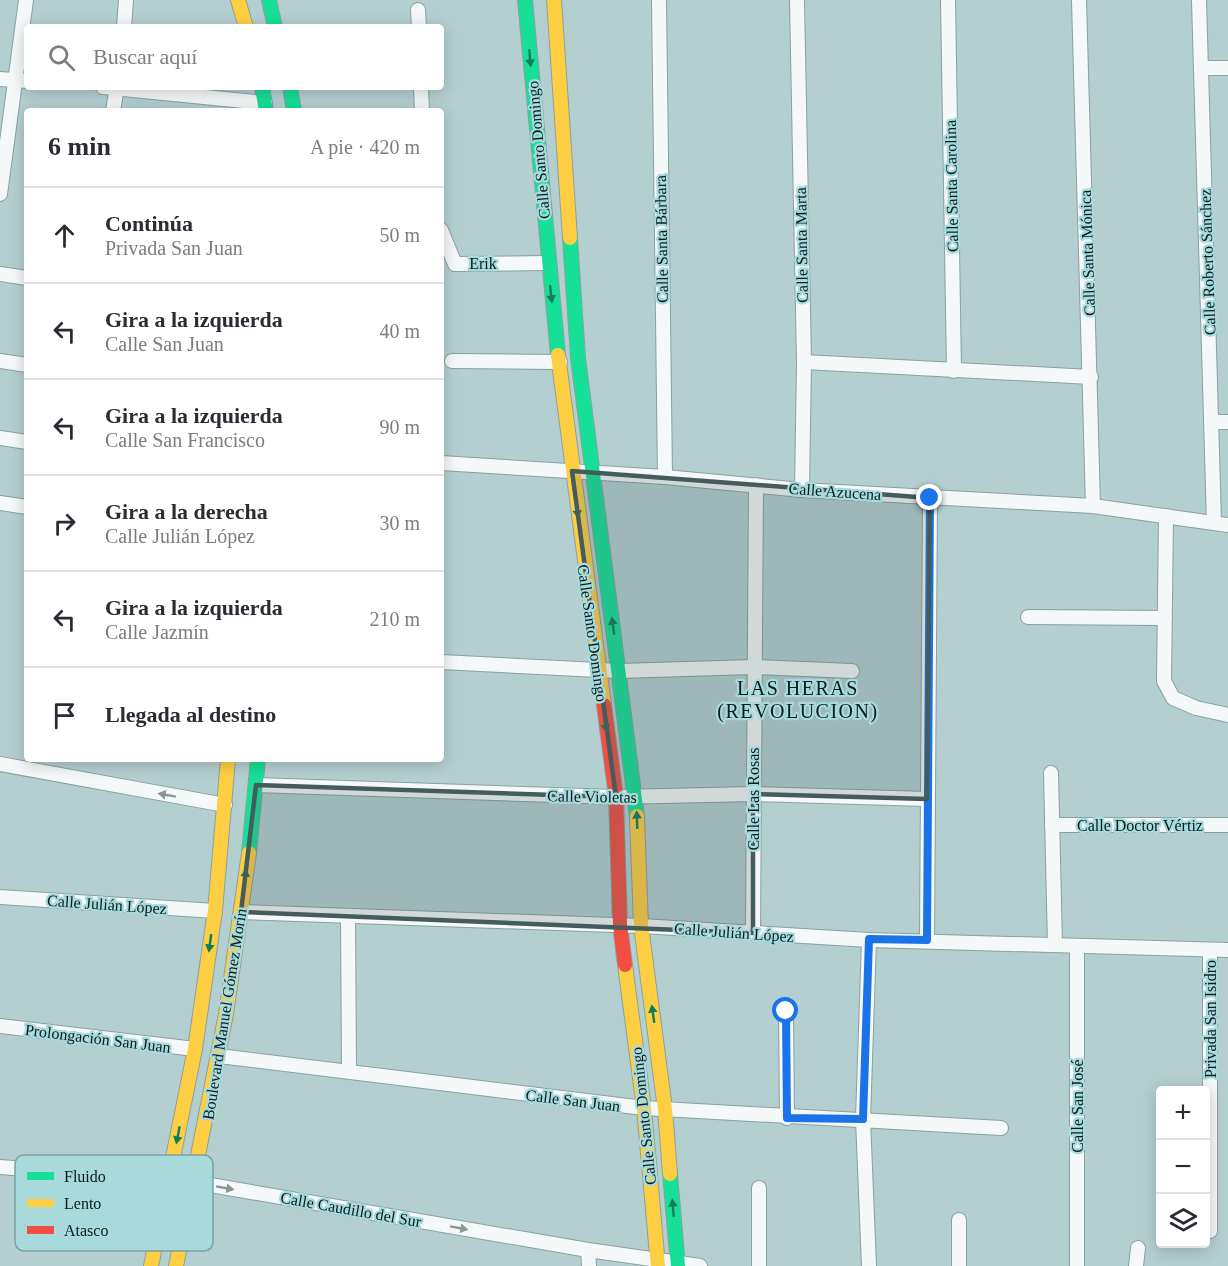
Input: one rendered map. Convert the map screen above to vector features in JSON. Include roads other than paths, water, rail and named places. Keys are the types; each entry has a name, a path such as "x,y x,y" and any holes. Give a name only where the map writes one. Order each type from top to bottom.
{"street":[{"path":"25,24 26,0"},
{"path":"123,24 126,0"},
{"path":"238,0 245,24"},
{"path":"268,0 274,24"},
{"name":"Calle Santo Domingo","path":"525,0 548,263 597,670 616,797 620,925 644,1108 658,1262"},
{"name":"Calle Santo Domingo","path":"554,0 578,358 636,797 641,926 665,1109 678,1264"},
{"name":"Calle Santa Bárbara","path":"659,0 665,477"},
{"name":"Calle Santa Marta","path":"796,0 804,362 802,490"},
{"name":"Calle Santa Carolina","path":"948,0 954,371"},
{"name":"Calle Santa Mónica","path":"1078,0 1091,377 1093,506"},
{"name":"Calle Roberto Sánchez","path":"1199,0 1212,422 1221,524"},
{"path":"418,10 418,24"},
{"path":"0,194 21,81 24,32"},
{"path":"1201,68 1228,68"},
{"path":"0,79 21,81"},
{"path":"112,90 113,108"},
{"path":"135,90 265,107 262,90"},
{"path":"290,90 294,108"},
{"path":"421,90 422,108"},
{"name":"Erik","path":"444,237 455,264 548,263"},
{"path":"0,274 24,278"},
{"path":"0,361 24,365"},
{"path":"452,361 561,362"},
{"path":"804,362 1091,377"},
{"path":"1212,422 1228,422"},
{"path":"0,438 24,441"},
{"name":"Calle Azucena","path":"444,463 665,477 802,490 1093,506 1221,524"},
{"name":"Calle Las Rosas","path":"753,933 756,485"},
{"path":"927,940 930,498"},
{"path":"0,503 24,507"},
{"path":"1166,516 1164,681 1173,698 1196,708 1228,715"},
{"path":"1028,617 1165,618"},
{"path":"444,662 619,671 753,667 852,670"},
{"name":"Boulevard Manuel Gómez Morín","path":"175,1155 195,1049 215,911 228,762"},
{"name":"Boulevard Manuel Gómez Morín","path":"199,1155 219,1056 241,912 258,762"},
{"path":"0,764 225,805"},
{"path":"1051,773 1055,945"},
{"name":"Calle Violetas","path":"256,785 616,797 753,794 927,800"},
{"name":"Calle Doctor Vértiz","path":"1052,825 1228,825"},
{"name":"Calle Julián López","path":"0,897 215,911"},
{"name":"Calle Julián López","path":"241,912 620,925 869,939 1228,950"},
{"path":"348,916 349,1071"},
{"path":"869,939 863,1119 869,1266"},
{"name":"Calle San José","path":"1077,946 1077,1266"},
{"name":"Privada San Isidro","path":"1210,950 1210,1194"},
{"path":"786,1011 787,1118"},
{"name":"Prolongación San Juan","path":"0,1026 195,1049"},
{"name":"Calle San Juan","path":"219,1056 644,1108 787,1118 863,1119 1001,1128"},
{"name":"Calle Caudillo del Sur","path":"0,1167 15,1168"},
{"name":"Calle Caudillo del Sur","path":"213,1185 658,1262 700,1266"},
{"path":"759,1188 759,1266"},
{"path":"959,1220 959,1266"},
{"path":"1137,1266 1138,1248"},
{"path":"588,1250 589,1266"},
{"name":"Boulevard Manuel Gómez Morín","path":"152,1266 155,1251"},
{"name":"Boulevard Manuel Gómez Morín","path":"176,1266 179,1251"}],"district":[{"name":"LAS HERAS (REVOLUCION)","path":"798,700"}]}
